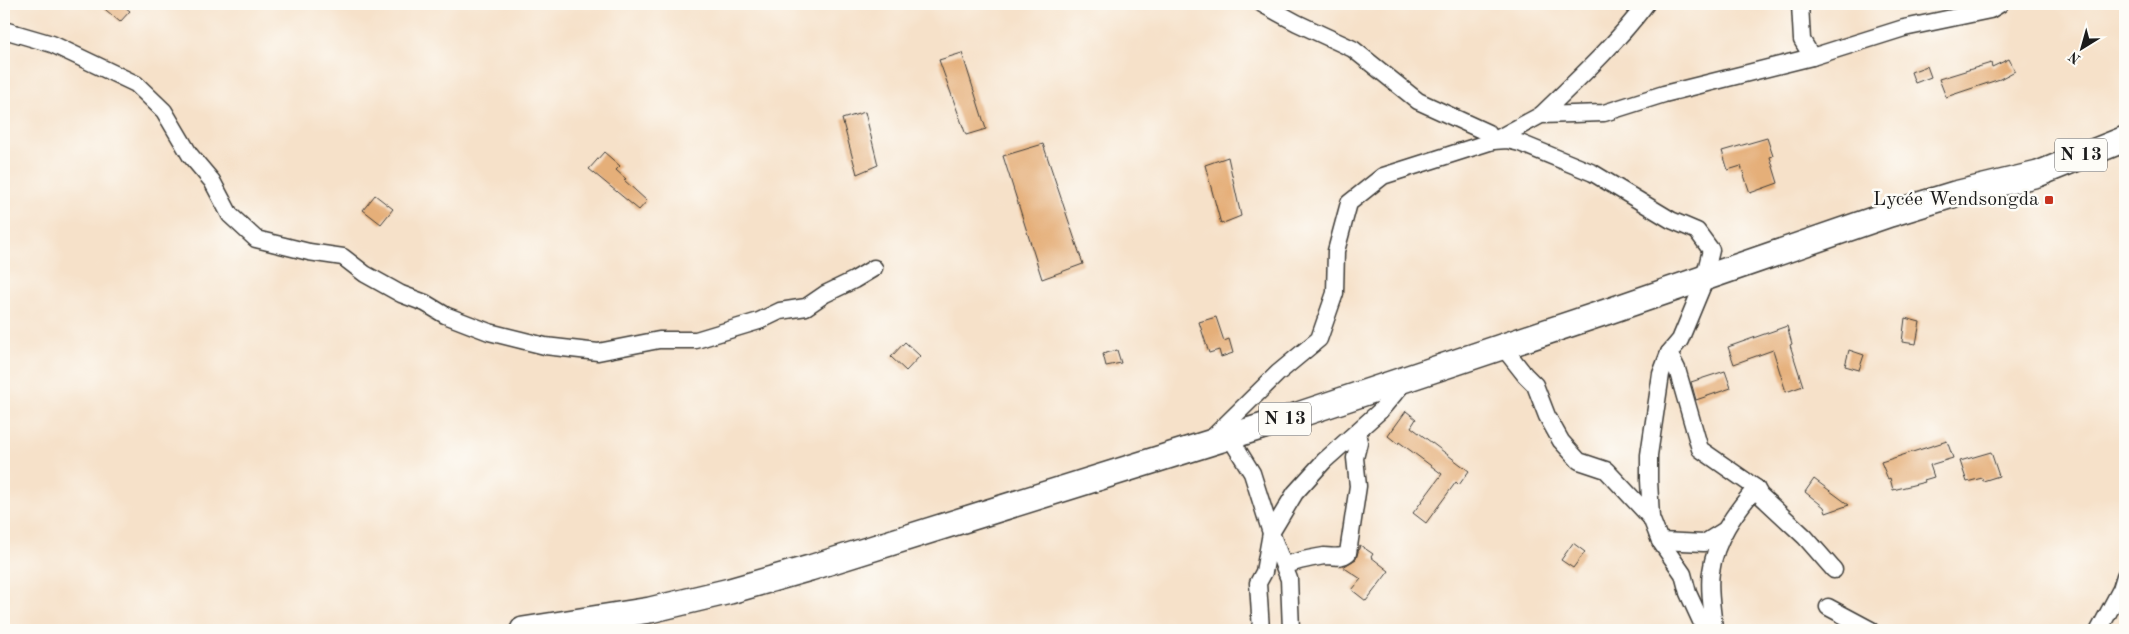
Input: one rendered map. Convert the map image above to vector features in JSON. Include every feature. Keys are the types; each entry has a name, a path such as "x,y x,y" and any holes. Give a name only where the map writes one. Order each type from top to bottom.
{"main road":[{"name":"N 13","path":"522,630 650,610 730,591 1233,436 1890,214 1955,194 2038,174 2125,139"}],"street":[{"path":"1262,4 1352,49 1418,101 1488,133 1493,141"},
{"path":"1205,445 1278,373 1319,339 1335,293 1336,251 1350,203 1383,176 1493,141 1541,115 1594,64 1626,30 1646,4"},
{"path":"1800,4 1802,40 1812,56"},
{"path":"1541,115 1604,113 1664,94 1812,56 1904,28 1990,10 2000,4"},
{"path":"4,30 52,44 136,84 164,112 190,155 212,181 230,215 256,239 309,252 343,257 377,282 401,294 425,302 445,315 489,332 545,346 598,352 617,350 659,340 696,340 758,321 780,311 806,307 825,294 874,268"},
{"path":"1493,141 1507,140 1520,143 1593,173 1671,220 1697,231 1711,250 1702,288 1680,340 1669,353 1661,374 1649,455 1651,518 1660,541 1683,574 1688,593 1705,630"},
{"path":"1503,346 1524,375 1535,385 1547,416 1561,442 1579,461 1606,470 1651,518"},
{"path":"1669,353 1676,369 1700,449 1756,488 1760,495 1805,537 1834,570"},
{"path":"1261,630 1258,583 1264,572 1271,533 1296,493 1324,461 1380,411 1406,379"},
{"path":"1285,566 1292,562 1324,556 1344,556 1348,553 1358,486 1355,458 1359,442 1357,433"},
{"path":"1233,436 1234,444 1252,472 1271,533 1285,566 1290,592 1289,612 1291,630"},
{"path":"1714,630 1711,572 1718,544 1725,530 1756,488"},
{"path":"1660,541 1704,542 1725,530"},
{"path":"2098,630 2122,589 2125,576"},
{"path":"1828,607 1871,630"}],"building":[{"path":"99,4 121,4 130,11 120,22"},
{"path":"962,53 986,129 966,135 939,60"},
{"path":"2009,59 2015,71 2000,79 1946,97 1939,79 1991,63 1992,67"},
{"path":"1927,66 1931,77 1915,83 1911,72"},
{"path":"865,112 878,165 857,174 842,119"},
{"path":"1767,138 1773,156 1770,157 1778,183 1750,193 1741,166 1728,170 1722,151"},
{"path":"1043,144 1083,264 1042,279 1003,156"},
{"path":"604,152 620,166 616,170 626,179 624,180 647,201 639,210 589,169"},
{"path":"1228,157 1241,216 1221,224 1205,165"},
{"path":"375,195 393,209 381,224 363,210"},
{"path":"1216,317 1224,341 1229,339 1233,353 1221,357 1219,350 1209,353 1199,322"},
{"path":"1905,318 1920,322 1916,344 1902,342"},
{"path":"1787,326 1792,344 1790,345 1803,386 1786,392 1773,350 1734,364 1728,347"},
{"path":"905,342 920,356 906,371 891,357"},
{"path":"1117,350 1121,363 1106,366 1103,354"},
{"path":"1849,350 1864,355 1859,370 1845,366"},
{"path":"1725,371 1731,388 1696,400 1691,382"},
{"path":"1406,411 1416,419 1411,427 1469,471 1459,485 1456,482 1426,523 1413,513 1442,474 1388,436"},
{"path":"1947,441 1953,458 1930,465 1934,477 1924,480 1925,482 1893,490 1890,478 1888,479 1881,462"},
{"path":"1991,452 1999,476 1983,481 1982,478 1967,482 1960,461"},
{"path":"1814,479 1849,505 1826,513 1824,507 1805,492"},
{"path":"1573,543 1585,552 1573,568 1561,560"},
{"path":"1360,545 1373,554 1371,557 1389,571 1366,601 1352,590 1361,579 1343,567 1356,559"}],"place":[{"name":"Lycée Wendsongda","path":"2049,200"}]}
